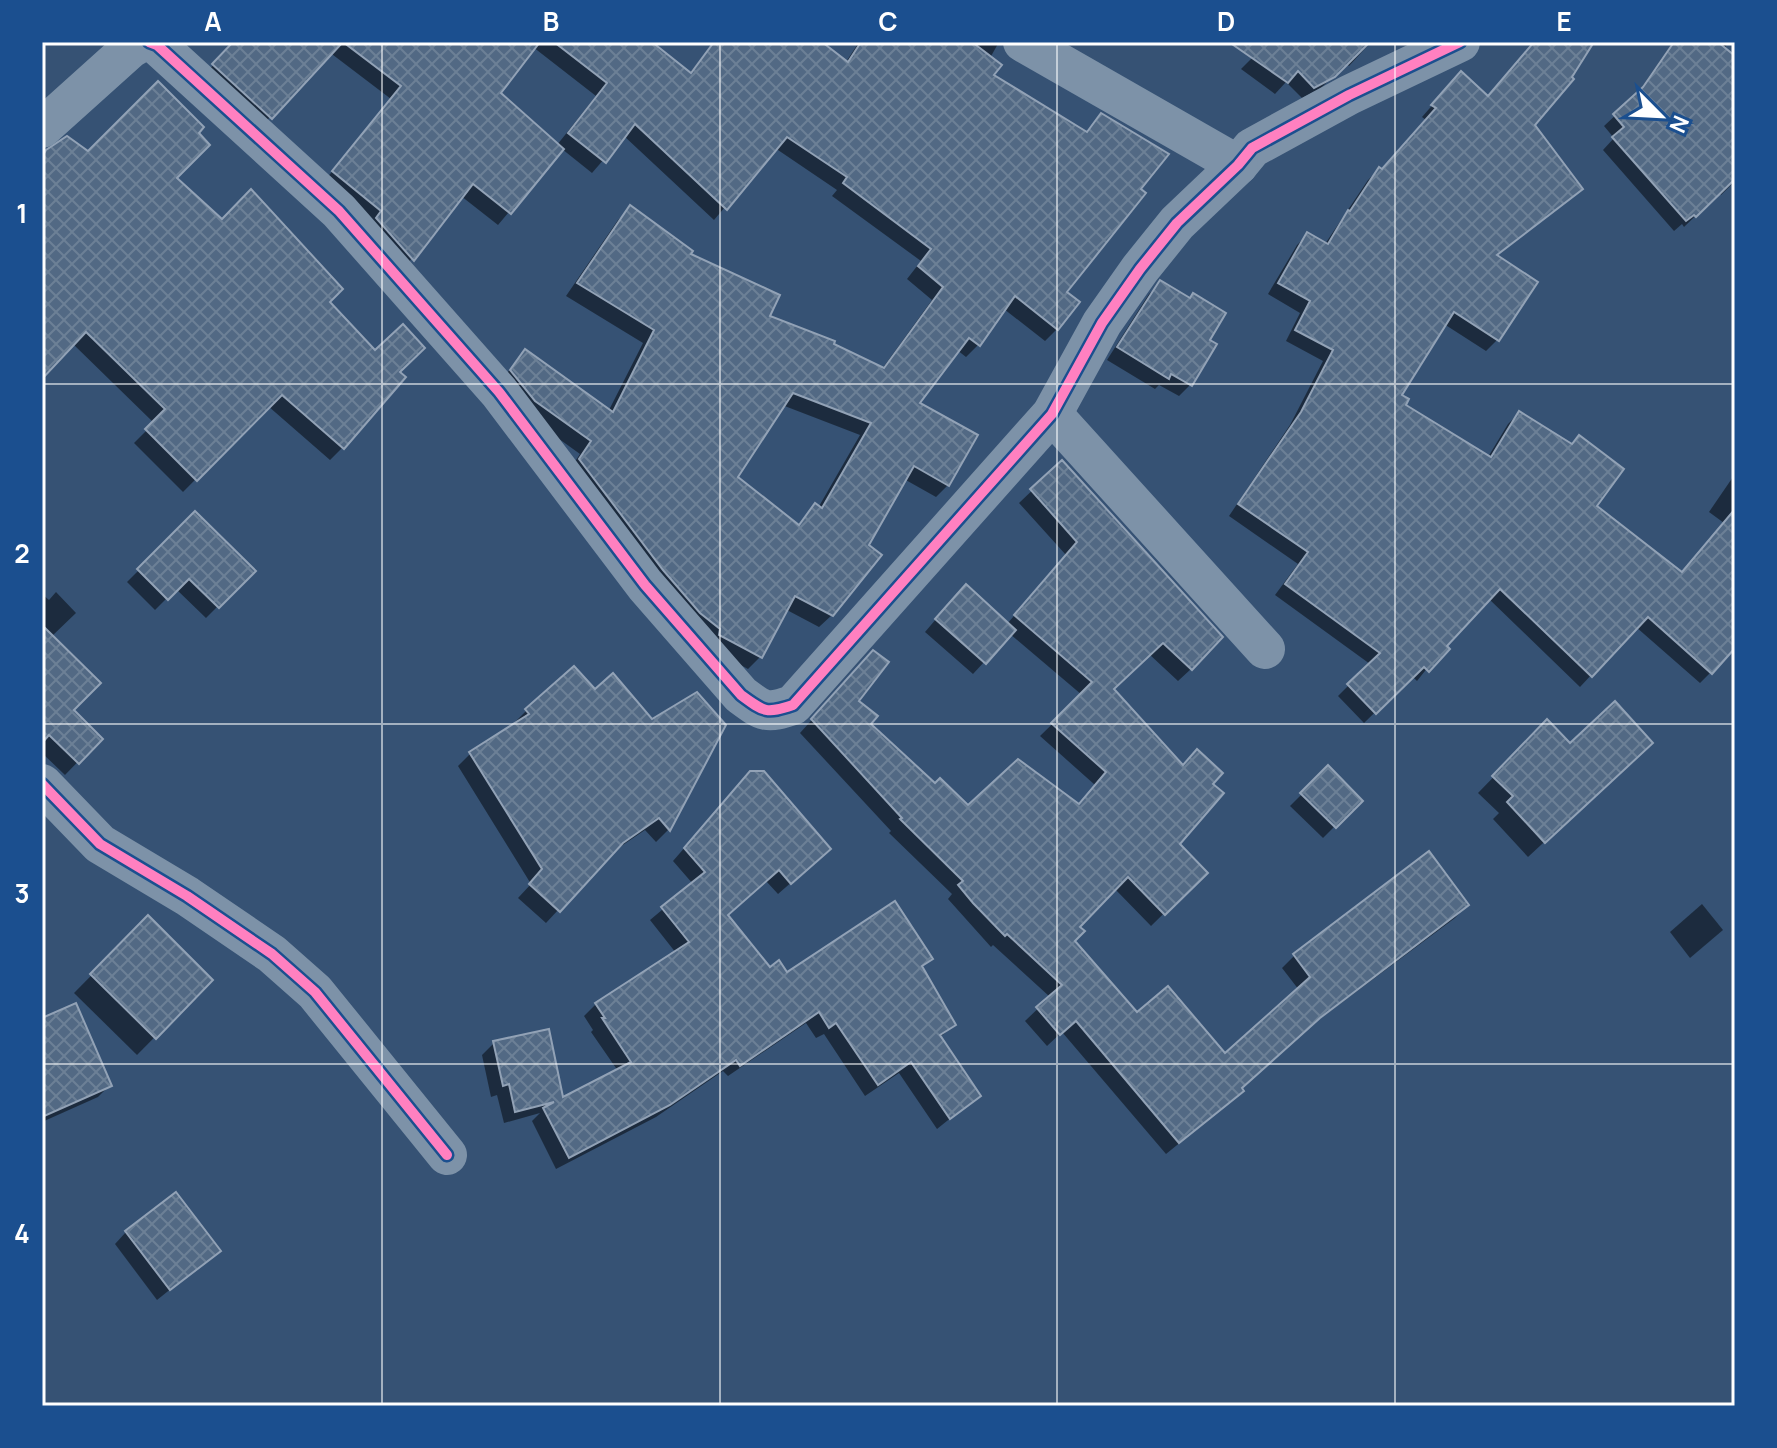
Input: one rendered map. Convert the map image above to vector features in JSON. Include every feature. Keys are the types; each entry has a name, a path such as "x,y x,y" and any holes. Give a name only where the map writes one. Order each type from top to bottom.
{"street":[{"path":"42,128 141,42"},
{"path":"149,42 157,45 339,211 499,392 645,585 741,695 759,709 770,712 793,705 1052,414 1102,323 1140,269 1177,223 1252,148 1349,95 1460,42"},
{"path":"1023,42 1238,165"},
{"path":"1052,414 1265,649"},
{"path":"42,784 100,844 187,896 272,954 315,992 447,1155"}],"building":[{"path":"233,42 343,42 272,119 212,64"},
{"path":"343,42 540,42 501,93 564,149 511,214 473,184 414,261 376,218 381,211 332,171 401,86"},
{"path":"554,42 652,42 691,73 714,42 822,42 848,62 861,42 972,42 1002,65 994,75 1087,132 1101,113 1169,154 1141,189 1146,193 1067,292 1080,302 1058,330 1015,296 980,346 969,338 920,403 978,435 949,486 914,466 869,545 882,555 833,616 795,596 762,658 719,635 720,629 700,613 663,570 579,459 591,441 535,401 510,370 525,349 613,412 654,330 577,283 630,205 693,251 691,254 780,295 770,316 835,341 834,344 884,368 943,287 918,266 931,249 843,183 847,177 787,137 727,210 635,124 606,163 568,133 607,83","holes":["793,393 871,423 822,508 815,503 799,525 738,477"]},
{"path":"1229,42 1370,42 1335,77 1314,88 1298,71 1288,83"},
{"path":"1534,42 1594,42 1572,77 1574,79 1535,125 1583,189 1497,255 1538,282 1499,341 1454,312 1402,395 1409,399 1406,405 1491,457 1519,411 1572,444 1579,435 1624,469 1597,506 1682,572 1735,509 1735,648 1712,674 1648,617 1592,677 1500,589 1447,646 1450,649 1429,672 1424,667 1376,714 1347,684 1380,653 1285,584 1308,552 1238,504 1301,412 1333,350 1295,330 1310,301 1278,283 1307,232 1328,244 1379,167 1382,169 1436,108 1431,105 1461,71 1488,96"},
{"path":"1674,42 1718,42 1735,56 1735,179 1696,217 1694,215 1686,221 1612,137 1624,127 1613,114 1643,87"},
{"path":"158,81 204,127 199,133 210,145 177,178 222,219 251,189 343,289 330,302 375,350 403,324 425,348 400,372 406,377 344,449 282,395 197,481 145,429 165,409 86,332 42,379 42,157 46,150 67,136 88,151"},
{"path":"1160,280 1190,298 1193,293 1226,313 1210,340 1217,344 1192,386 1171,374 1169,379 1117,347"},
{"path":"1062,460 1223,637 1192,670 1163,643 1114,689 1183,765 1197,749 1223,773 1213,784 1224,793 1180,844 1208,873 1165,915 1128,877 1080,927 1085,931 1075,941 1137,1012 1168,986 1225,1053 1310,977 1293,954 1429,851 1469,905 1320,1018 1242,1088 1244,1091 1179,1143 1076,1021 1060,1035 1036,1007 1062,985 1007,934 1005,936 973,903 958,885 963,881 900,819 811,719 873,650 889,662 859,701 878,716 871,724 935,783 940,778 968,805 1018,759 1079,804 1106,772 1051,723 1092,682 1014,615 1077,542 1030,489"},
{"path":"195,511 256,571 219,608 189,579 168,600 137,569"},
{"path":"966,584 1016,630 986,664 935,619"},
{"path":"42,625 101,683 74,710 103,739 79,764 49,735 42,743"},
{"path":"574,666 595,689 613,673 652,719 697,692 726,725 670,831 659,818 623,843 560,912 529,884 542,869 469,752 529,714 525,709"},
{"path":"1615,701 1653,743 1545,843 1507,802 1513,796 1492,776 1547,719 1570,743"},
{"path":"1328,765 1363,801 1336,828 1300,793"},
{"path":"750,771 764,771 831,849 791,884 779,870 728,915 770,967 779,960 787,972 895,901 933,959 922,966 956,1025 940,1035 981,1096 950,1119 911,1062 878,1085 836,1023 829,1028 819,1012 740,1066 736,1060 670,1105 569,1158 543,1108 554,1102 515,1112 509,1084 503,1086 493,1041 549,1029 563,1097 631,1062 595,1003 689,942 661,907 705,872 684,848"},
{"path":"148,915 213,980 156,1039 90,974"},
{"path":"76,1003 112,1086 42,1117 42,1018"},
{"path":"176,1192 221,1251 170,1290 125,1231"}],"cycle path":[{"path":"149,42 157,45 339,211 499,392 645,585 741,695 766,710 793,705 1052,414 1102,323 1140,269 1177,223 1252,148 1349,95 1460,42"},
{"path":"42,784 100,844 187,896 272,954 315,992 447,1155"}]}
